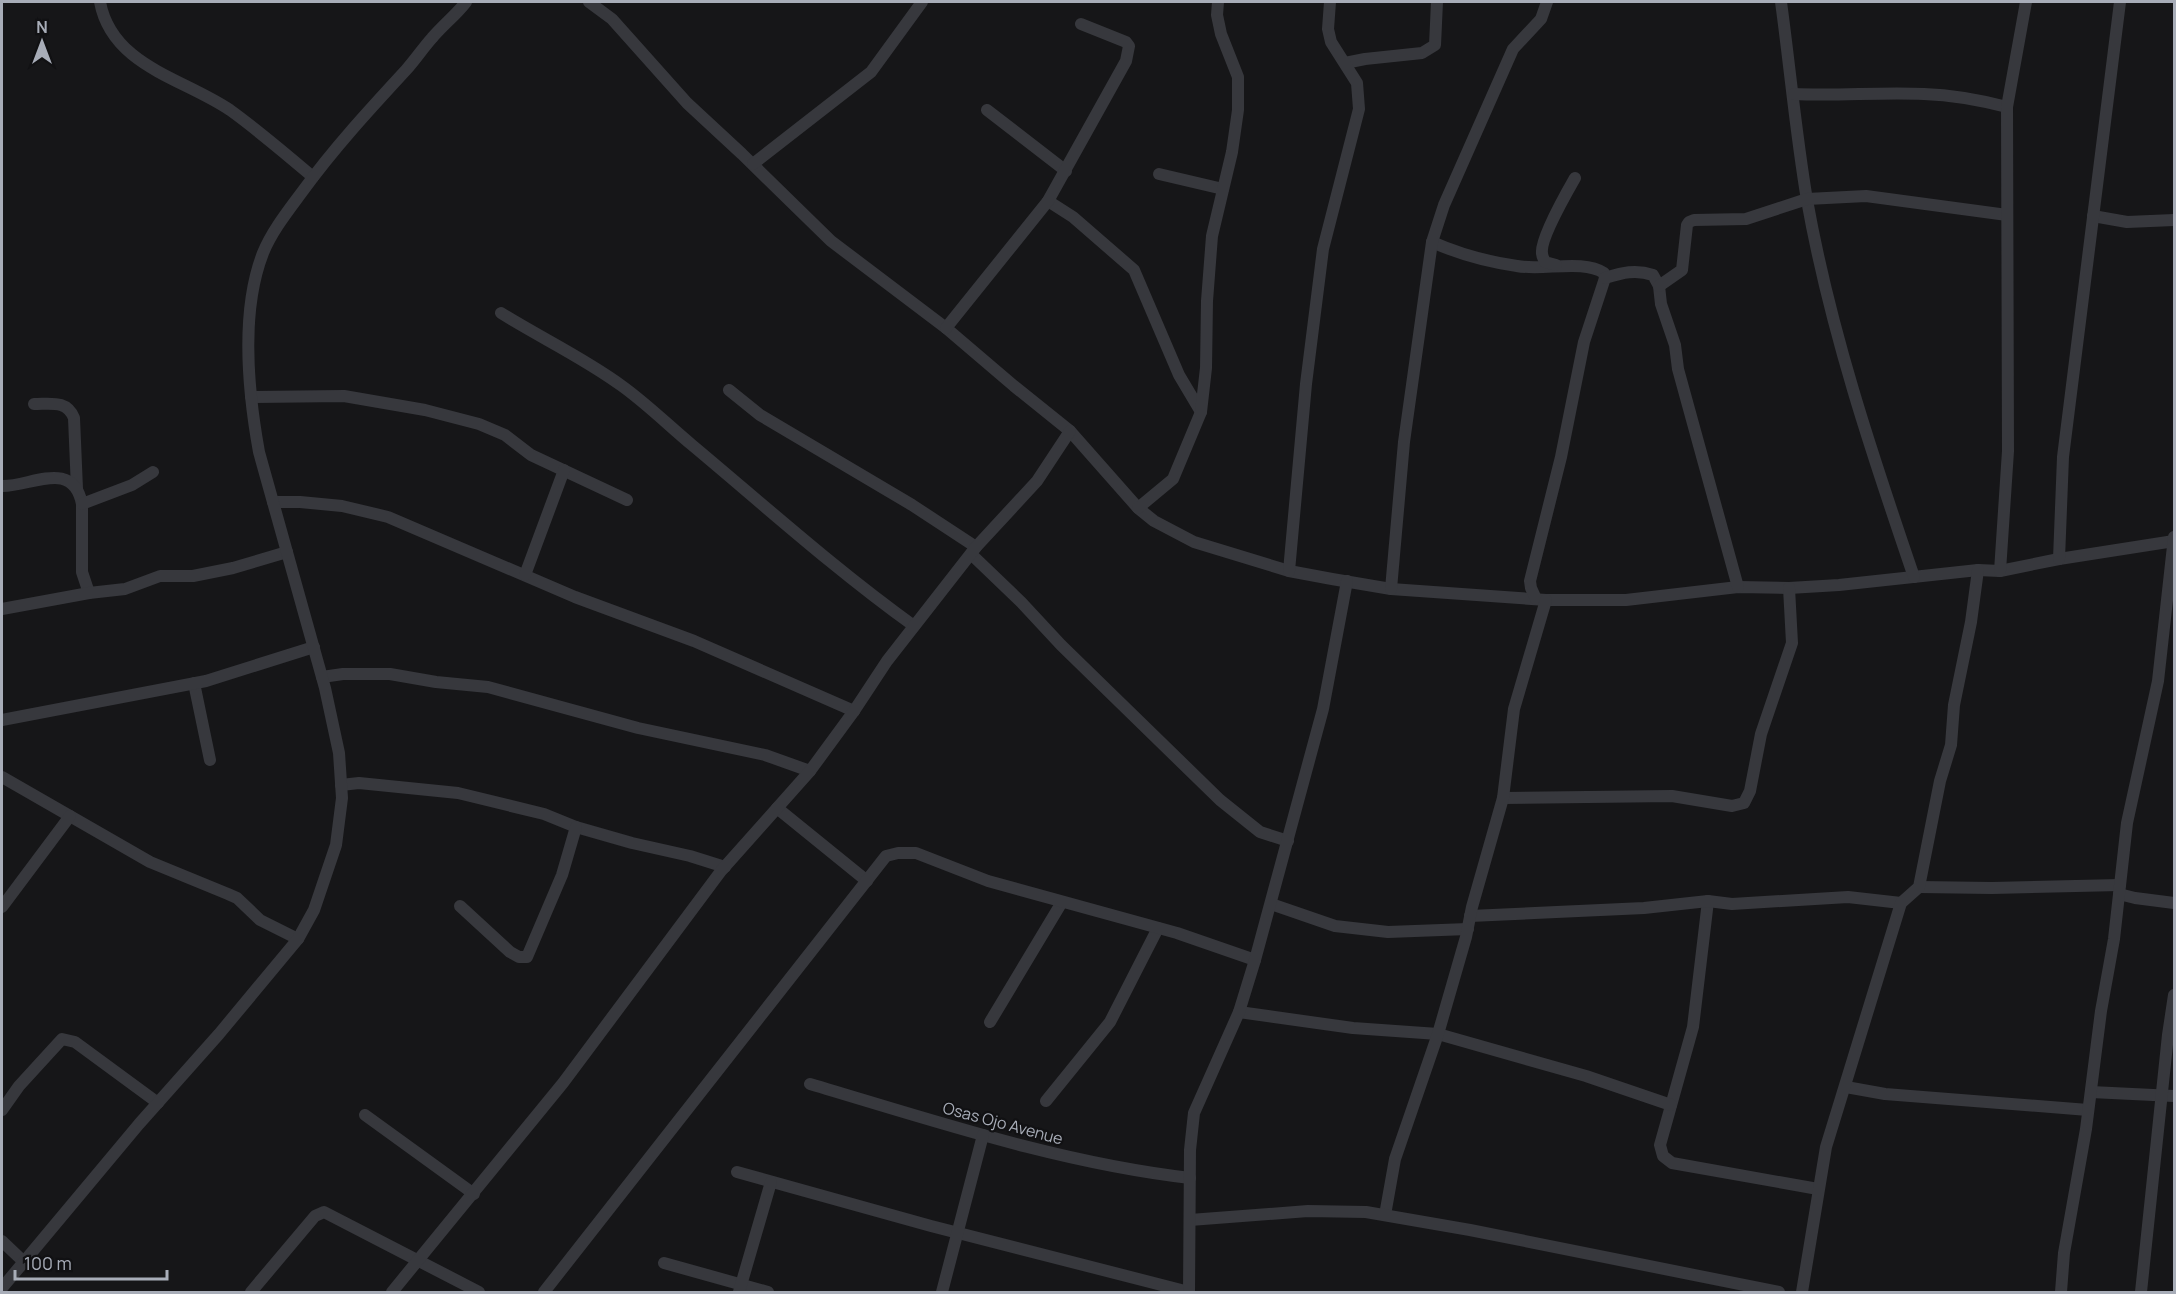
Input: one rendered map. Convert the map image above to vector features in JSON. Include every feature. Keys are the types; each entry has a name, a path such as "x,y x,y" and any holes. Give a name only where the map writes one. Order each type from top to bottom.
{"street":[{"path":"100,2 109,30 139,59 154,70 231,111 263,134 313,177"},
{"path":"2,1288 158,1103 234,1017 298,939 314,910 336,845 342,798 339,753 322,677 259,452 251,397 250,314 253,291 263,253 280,222 313,177 382,94 466,2"},
{"path":"589,2 612,19 687,103 831,241 946,328 1070,431 1138,508 1154,521 1194,542 1289,571 1391,589 1541,599 1626,600 1738,587 1789,588 1978,570 2000,571 2174,540 2158,681 2127,823 2114,939 2064,1253 2061,1293"},
{"path":"753,164 871,72 922,2"},
{"path":"1138,508 1173,479 1201,412 1206,368 1207,301 1212,236 1237,121 1238,77 1221,34 1217,15 1218,2"},
{"path":"1289,571 1306,384 1323,249 1359,109 1357,83 1331,42 1328,29 1329,2"},
{"path":"1345,63 1422,53 1435,45 1437,2"},
{"path":"1391,589 1404,442 1432,242 1444,205 1513,49 1541,20 1547,2"},
{"path":"1781,2 1807,199 1820,264 1867,435 1914,577"},
{"path":"2000,571 2008,450 2007,107 2026,2"},
{"path":"2059,559 2063,457 2120,2"},
{"path":"946,328 1048,201 1115,83 1129,46 1126,42 1081,24"},
{"path":"1794,94 1840,96 1925,94 1975,99 2007,107"},
{"path":"987,110 1065,171"},
{"path":"1159,174 1223,189"},
{"path":"1563,267 1545,262 1542,249 1549,229 1575,178"},
{"path":"1659,286 1682,270 1687,225 1694,220 1746,219 1807,199 1866,196 2007,215"},
{"path":"1048,201 1073,217 1134,270 1179,375 1201,412"},
{"path":"2093,216 2127,222 2175,220"},
{"path":"1432,242 1451,250 1519,267 1599,269 1604,273 1605,278 1584,342 1558,468 1530,581 1531,588 1541,599"},
{"path":"1605,278 1627,271 1642,272 1653,275 1659,286 1664,313 1675,345 1678,369 1738,587"},
{"path":"501,313 588,362 621,385 846,575 914,626"},
{"path":"729,390 760,415 912,506 973,550 1061,645 1220,800 1260,832 1288,841"},
{"path":"251,397 344,396 425,410 479,424 506,435 531,454 627,500"},
{"path":"34,404 61,404 71,410 74,418 77,489"},
{"path":"392,1293 563,1083 725,867 810,771 854,711 886,661 973,550 1037,481 1070,431"},
{"path":"525,575 564,470"},
{"path":"82,504 132,485 153,472"},
{"path":"2,486 18,485 51,477 68,481 77,489 82,504 82,572 89,592"},
{"path":"273,502 342,506 388,517 575,597 694,641 854,711"},
{"path":"2,609 89,592 125,589 160,576 193,576 233,568 287,552"},
{"path":"1802,1292 1826,1147 1901,903 1919,887 1940,781 1951,745 1954,705 1971,622 1978,570"},
{"path":"737,1172 1189,1292 1190,1150 1194,1113 1239,1012 1255,960 1323,709 1347,581"},
{"path":"1503,798 1671,796 1732,806 1744,803 1750,791 1761,734 1792,643 1789,588"},
{"path":"1385,1215 1395,1159 1438,1034 1503,798 1514,709 1541,599"},
{"path":"2,720 194,684 314,647"},
{"path":"322,677 343,674 390,674 436,682 488,687 638,728 765,755 810,771"},
{"path":"194,684 210,760"},
{"path":"2,777 150,862 237,898 260,920 298,939"},
{"path":"341,785 378,785 458,793 544,814 632,843 703,859 725,867"},
{"path":"777,808 867,881"},
{"path":"2,907 70,816"},
{"path":"460,906 510,952 519,957 527,957 562,875 576,826"},
{"path":"544,1293 886,856 916,853 988,881 1177,933 1255,960"},
{"path":"1919,887 2120,889 2135,898 2175,903"},
{"path":"1470,916 1644,908 1708,901 1732,904 1848,897 1901,903"},
{"path":"1708,901 1693,1027 1660,1145 1663,1156 1672,1163 1818,1189"},
{"path":"990,1022 1062,902"},
{"path":"1271,904 1335,926 1388,932 1467,929"},
{"path":"1046,1101 1110,1022 1158,928"},
{"path":"2141,1293 2168,1095 2174,1000"},
{"path":"1239,1012 1353,1028 1438,1034 1586,1076 1671,1105"},
{"path":"2,1110 19,1086 62,1040 75,1042 158,1103"},
{"name":"Osas Ojo Avenue","path":"810,1084 1072,1159 1143,1173 1190,1178"},
{"path":"1846,1087 1885,1094 2088,1110"},
{"path":"2091,1092 2168,1095"},
{"path":"365,1115 474,1194"},
{"path":"942,1293 983,1135"},
{"path":"740,1289 771,1182"},
{"path":"1190,1220 1308,1211 1366,1212 1470,1230 1779,1293"},
{"path":"251,1293 315,1216 321,1212 328,1213 479,1293"},
{"path":"2,1241 24,1262"},
{"path":"664,1263 740,1289 768,1293"}]}
